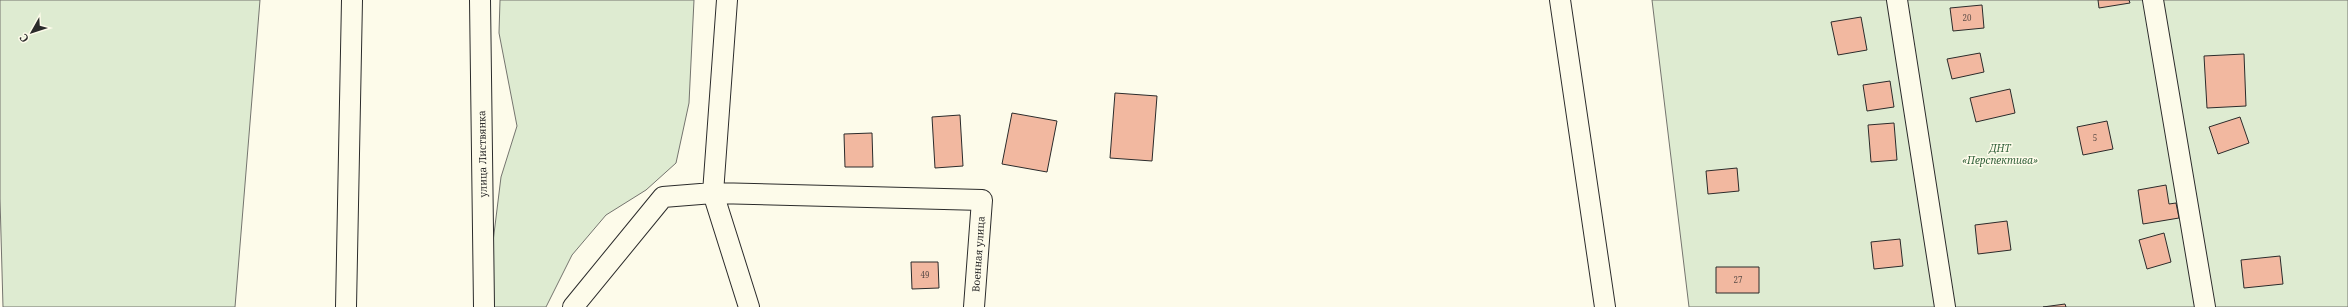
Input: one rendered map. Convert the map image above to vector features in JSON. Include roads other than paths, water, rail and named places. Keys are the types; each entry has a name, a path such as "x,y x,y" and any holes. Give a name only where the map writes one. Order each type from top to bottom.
{"street":[{"path":"346,307 352,0"},
{"name":"улица Листвянка","path":"480,0 484,307"},
{"path":"727,0 713,193 748,307"},
{"path":"1560,0 1605,307"},
{"path":"1897,0 1945,307"},
{"path":"2153,0 2205,307"},
{"path":"573,307 663,197 713,193"},
{"name":"Военная улица","path":"713,193 982,200 974,307"}],"park label":[{"name":"ДНТ «Перспектива»","path":"2000,154"}]}
